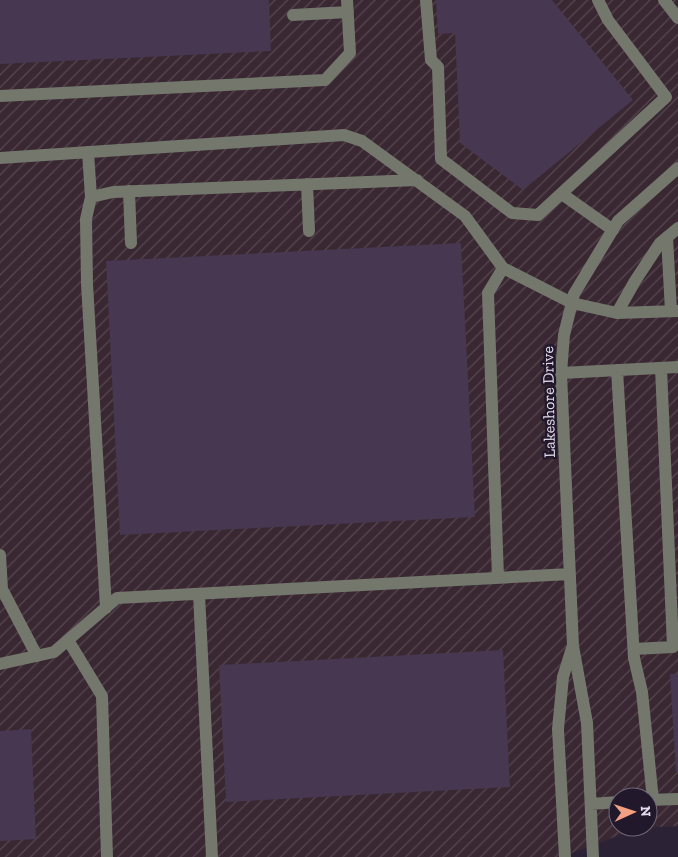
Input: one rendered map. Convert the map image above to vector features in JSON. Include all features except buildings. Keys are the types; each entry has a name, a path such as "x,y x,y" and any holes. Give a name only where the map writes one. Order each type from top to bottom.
{"street":[{"path":"426,0 431,60 438,67 441,159 512,213 538,215 666,97 608,20 598,0"},
{"path":"664,0 678,18"},
{"path":"0,96 325,80 350,53 347,6 293,15"},
{"path":"0,158 344,135 362,142 465,216 503,268 572,303 617,313 674,311 667,237"},
{"path":"88,152 92,197 86,219 87,284 106,608"},
{"name":"Lakeshore Drive","path":"593,857 587,723 573,646 561,373 564,335 574,294 618,221 678,168"},
{"path":"92,197 112,192 129,191 417,180"},
{"path":"308,184 309,231"},
{"path":"129,191 131,243"},
{"path":"562,194 613,230"},
{"path":"617,313 634,281 660,243 678,228"},
{"path":"498,578 488,294 503,268"},
{"path":"561,373 678,367"},
{"path":"634,649 673,647 661,368"},
{"path":"617,370 634,649 646,724 650,787"},
{"path":"0,555 2,589 37,656"},
{"path":"0,664 54,652 117,598 570,574"},
{"path":"199,594 212,857"},
{"path":"68,640 102,696 107,857 100,857"},
{"name":"Lakeshore Drive","path":"565,857 558,729 563,677 573,646"},
{"path":"658,800 678,799"},
{"path":"591,804 608,803"}],"shaded area":[{"path":"0,0 678,0 678,826 658,827 658,787 608,787 608,837 615,837 561,857 0,857"}]}
